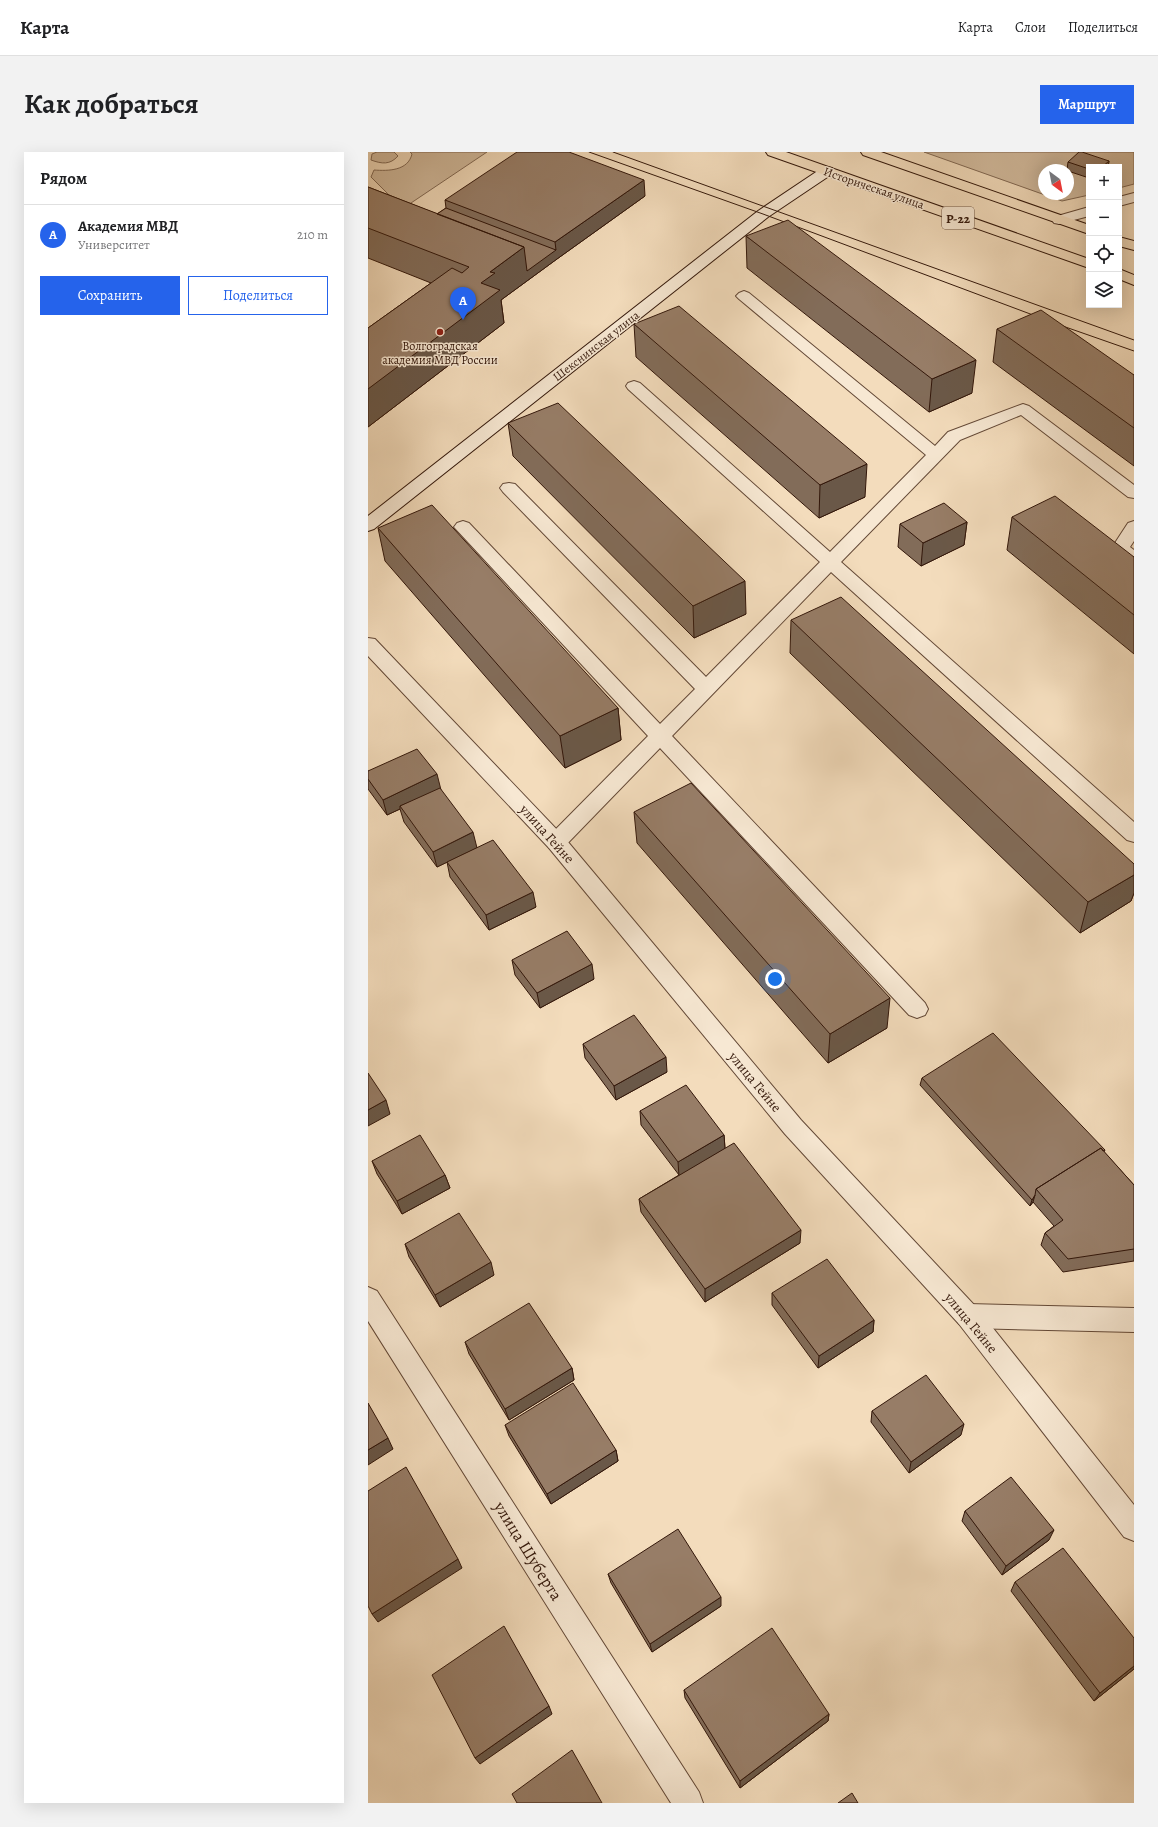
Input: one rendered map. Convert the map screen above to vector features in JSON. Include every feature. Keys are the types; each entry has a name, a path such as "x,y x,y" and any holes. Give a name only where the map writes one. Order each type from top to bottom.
{"highway":[{"name":"Историческая улица","path":"772,152 1086,263"},
{"name":"Р-22","path":"868,152 1086,229"},
{"path":"1122,242 1134,246"},
{"path":"1122,275 1134,280"}],"street":[{"name":"Шекснинская улица","path":"368,525 763,214 826,171"},
{"path":"1122,201 1134,197"},
{"path":"1058,220 1086,212"},
{"path":"744,296 936,455"},
{"path":"634,386 1134,834"},
{"path":"556,842 954,436 1023,409 1134,493"},
{"path":"509,488 706,689"},
{"path":"463,527 917,1010"},
{"path":"1134,527 1120,548 1134,558"},
{"name":"улица Гейне","path":"368,644 556,842 793,1128 968,1316 1134,1527"},
{"name":"улица Шуберта","path":"368,1299 688,1803"},
{"path":"968,1316 1134,1320"}],"shaded area":[{"path":"377,152 394,152 398,156 392,161 386,163 371,160 372,154"},
{"path":"410,152 487,152 408,205 389,195 371,177 374,170 391,170 402,167 410,160 412,154"},
{"path":"924,152 1134,152 1134,184 1122,187 1122,164 1086,164 1086,196 1074,198 1074,164 1038,164 1038,192"}],"building":[{"path":"517,152 569,152 644,180 555,242 445,200"},
{"path":"1079,152 1109,161 1106,164 1086,164 1086,168 1068,162"},
{"path":"368,187 524,247 490,272 495,273 481,283 500,290 368,389 368,328 452,268 462,273 469,267 368,228"},
{"path":"446,208 556,250 527,271 524,247 437,214"},
{"path":"788,220 976,360 932,379 746,236"},
{"path":"679,306 867,464 820,485 634,324"},
{"path":"1041,310 1134,375 1134,428 997,329"},
{"path":"558,403 745,581 693,606 508,423"},
{"path":"1055,496 1134,557 1134,615 1012,517"},
{"path":"944,503 967,522 923,543 900,524"},
{"path":"432,505 618,708 560,736 378,528"},
{"path":"841,597 1134,864 1134,875 1088,902 791,620"},
{"path":"417,749 437,774 383,800 368,779 368,771"},
{"path":"691,783 890,998 830,1034 634,812"},
{"path":"440,788 473,832 433,852 400,806"},
{"path":"493,840 533,892 486,915 447,862"},
{"path":"567,931 592,964 537,993 512,960"},
{"path":"634,1015 666,1057 614,1086 583,1044"},
{"path":"993,1033 1105,1150 1103,1151 1101,1148 1036,1189 1032,1200 922,1078"},
{"path":"368,1073 386,1100 368,1110"},
{"path":"686,1085 724,1135 678,1162 640,1111"},
{"path":"420,1135 445,1175 397,1201 372,1161"},
{"path":"734,1143 801,1230 705,1289 639,1199"},
{"path":"1101,1148 1134,1185 1134,1249 1068,1259 1045,1233 1063,1220 1036,1189"},
{"path":"459,1213 491,1262 435,1295 405,1244"},
{"path":"827,1259 874,1320 819,1356 772,1293"},
{"path":"529,1303 572,1368 505,1409 465,1342"},
{"path":"926,1375 964,1424 911,1462 872,1411"},
{"path":"573,1383 616,1450 547,1494 505,1425"},
{"path":"368,1403 388,1438 368,1450"},
{"path":"406,1467 458,1559 372,1614 368,1606 368,1491"},
{"path":"1011,1477 1054,1530 1006,1566 965,1511"},
{"path":"678,1529 721,1597 650,1644 608,1574"},
{"path":"1063,1548 1134,1638 1134,1666 1100,1693 1015,1582"},
{"path":"504,1626 549,1706 475,1758 432,1675"},
{"path":"772,1628 829,1714 740,1781 684,1690"},
{"path":"572,1750 602,1803 517,1803 512,1794"},
{"path":"852,1793 858,1803 838,1803"}],"tram line":[{"path":"589,152 763,214 1041,318"},
{"path":"613,152 1134,340"},
{"path":"1054,323 1134,351"}],"place":[{"name":"Академия МВД","path":"463,320"},
{"name":"Волгоградская академия МВД России","path":"440,332"}]}
